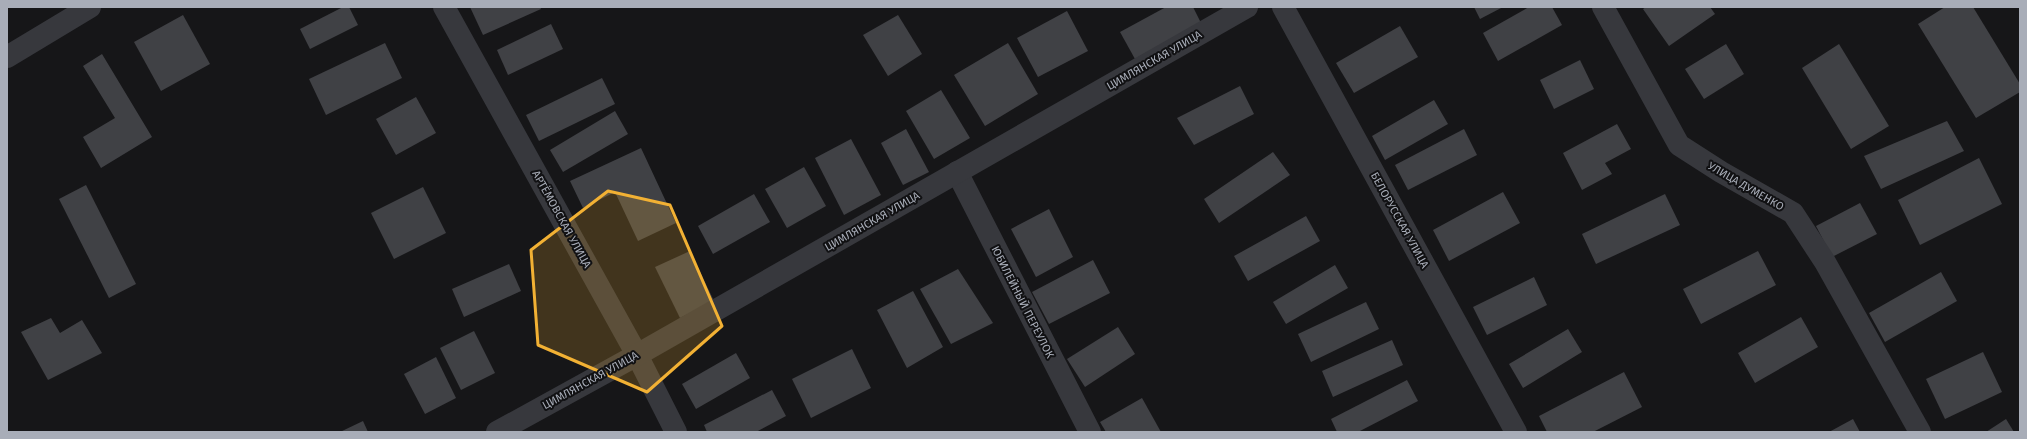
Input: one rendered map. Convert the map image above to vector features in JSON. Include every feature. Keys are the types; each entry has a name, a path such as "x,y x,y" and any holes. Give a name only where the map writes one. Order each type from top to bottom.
{"street":[{"path":"7,57 90,7"},
{"name":"АРТЁМОВСКАЯ УЛИЦА","path":"444,7 637,355 676,432"},
{"name":"ЦИМЛЯНСКАЯ УЛИЦА","path":"497,432 637,355 1247,7"},
{"name":"БЕЛОРУССКАЯ УЛИЦА","path":"1283,7 1516,432"},
{"name":"УЛИЦА ДУМЕНКО","path":"1603,7 1679,145 1721,172 1793,213 1825,262 1920,432"},
{"name":"ЮБИЛЕЙНЫЙ ПЕРЕУЛОК","path":"957,172 1090,432"}],"highlighted area":[{"path":"608,191 670,205 722,326 647,392 538,345 531,250"}],"building":[{"path":"343,7 349,7 358,25 310,49 300,29"},
{"path":"470,7 540,7 541,9 483,35"},
{"path":"1166,7 1193,7 1201,23 1135,59 1120,32"},
{"path":"1474,7 1503,7 1480,19"},
{"path":"1529,7 1552,7 1562,25 1498,61 1483,33"},
{"path":"1646,7 1710,7 1715,14 1669,46 1643,9"},
{"path":"1945,7 1973,7 2020,84 2020,92 1976,118 1918,24"},
{"path":"1067,11 1088,51 1038,77 1017,38"},
{"path":"183,15 210,64 161,91 134,42"},
{"path":"898,15 922,54 888,76 863,35"},
{"path":"551,24 563,49 508,75 497,50"},
{"path":"1400,26 1418,57 1354,93 1336,63"},
{"path":"385,43 402,78 326,115 309,79"},
{"path":"1008,43 1038,94 985,126 954,75"},
{"path":"1726,44 1744,74 1704,99 1685,69"},
{"path":"1839,44 1889,126 1851,149 1802,68"},
{"path":"102,54 152,137 101,168 83,137 115,118 83,66"},
{"path":"1580,60 1594,89 1554,109 1540,80"},
{"path":"602,78 615,104 539,141 526,115"},
{"path":"1240,86 1254,114 1194,145 1177,118"},
{"path":"941,90 970,138 934,159 906,111"},
{"path":"416,97 436,133 396,155 376,119"},
{"path":"1434,100 1448,124 1385,160 1372,136"},
{"path":"615,111 628,134 563,172 550,150"},
{"path":"1947,121 1964,151 1881,189 1864,156"},
{"path":"1617,124 1631,149 1605,163 1612,174 1582,190 1563,153"},
{"path":"906,129 929,172 903,185 881,143"},
{"path":"1464,129 1477,155 1408,190 1395,165"},
{"path":"851,139 881,195 844,215 815,158"},
{"path":"641,148 676,223 638,241 615,192 583,208 570,181"},
{"path":"1273,152 1290,175 1219,223 1204,199"},
{"path":"1979,158 2002,204 1920,245 1898,200"},
{"path":"804,167 826,206 787,228 765,189"},
{"path":"86,185 136,284 109,298 59,199"},
{"path":"423,187 446,233 394,259 371,213"},
{"path":"1503,192 1520,223 1449,261 1433,230"},
{"path":"754,194 770,222 713,254 698,226"},
{"path":"1665,194 1680,225 1596,264 1582,234"},
{"path":"1860,203 1877,234 1832,257 1816,226"},
{"path":"1049,209 1073,257 1036,277 1011,229"},
{"path":"1306,216 1320,241 1248,281 1234,256"},
{"path":"690,251 714,301 680,318 655,267"},
{"path":"1758,251 1776,285 1701,324 1683,289"},
{"path":"1093,260 1110,293 1049,324 1032,292"},
{"path":"509,264 521,291 464,317 452,289"},
{"path":"1335,265 1348,288 1286,324 1273,302"},
{"path":"958,269 993,323 951,344 920,289"},
{"path":"1941,272 1957,301 1885,342 1869,313"},
{"path":"1534,277 1547,305 1487,335 1473,307"},
{"path":"913,291 943,347 907,368 877,310"},
{"path":"1366,302 1379,329 1311,362 1298,334"},
{"path":"1801,317 1818,347 1755,383 1738,353"},
{"path":"51,318 60,333 82,320 102,353 48,380 21,332"},
{"path":"1118,327 1135,354 1085,387 1067,359"},
{"path":"1568,329 1582,352 1523,388 1509,364"},
{"path":"474,331 495,373 461,390 440,348"},
{"path":"1392,340 1403,365 1333,397 1322,371"},
{"path":"852,349 871,388 811,418 792,379"},
{"path":"1983,352 2002,392 1945,419 1926,379"},
{"path":"736,353 750,378 696,409 682,384"},
{"path":"436,357 456,398 425,414 404,374"},
{"path":"1624,372 1642,407 1593,432 1547,432 1539,416"},
{"path":"1407,380 1418,401 1358,432 1337,432 1331,419"},
{"path":"772,390 786,416 756,432 707,432 704,425"},
{"path":"1142,398 1161,432 1106,432 1100,422"},
{"path":"1853,419 1860,432 1829,432"},
{"path":"2006,419 2014,432 1986,432"},
{"path":"363,421 368,432 340,432"}]}
